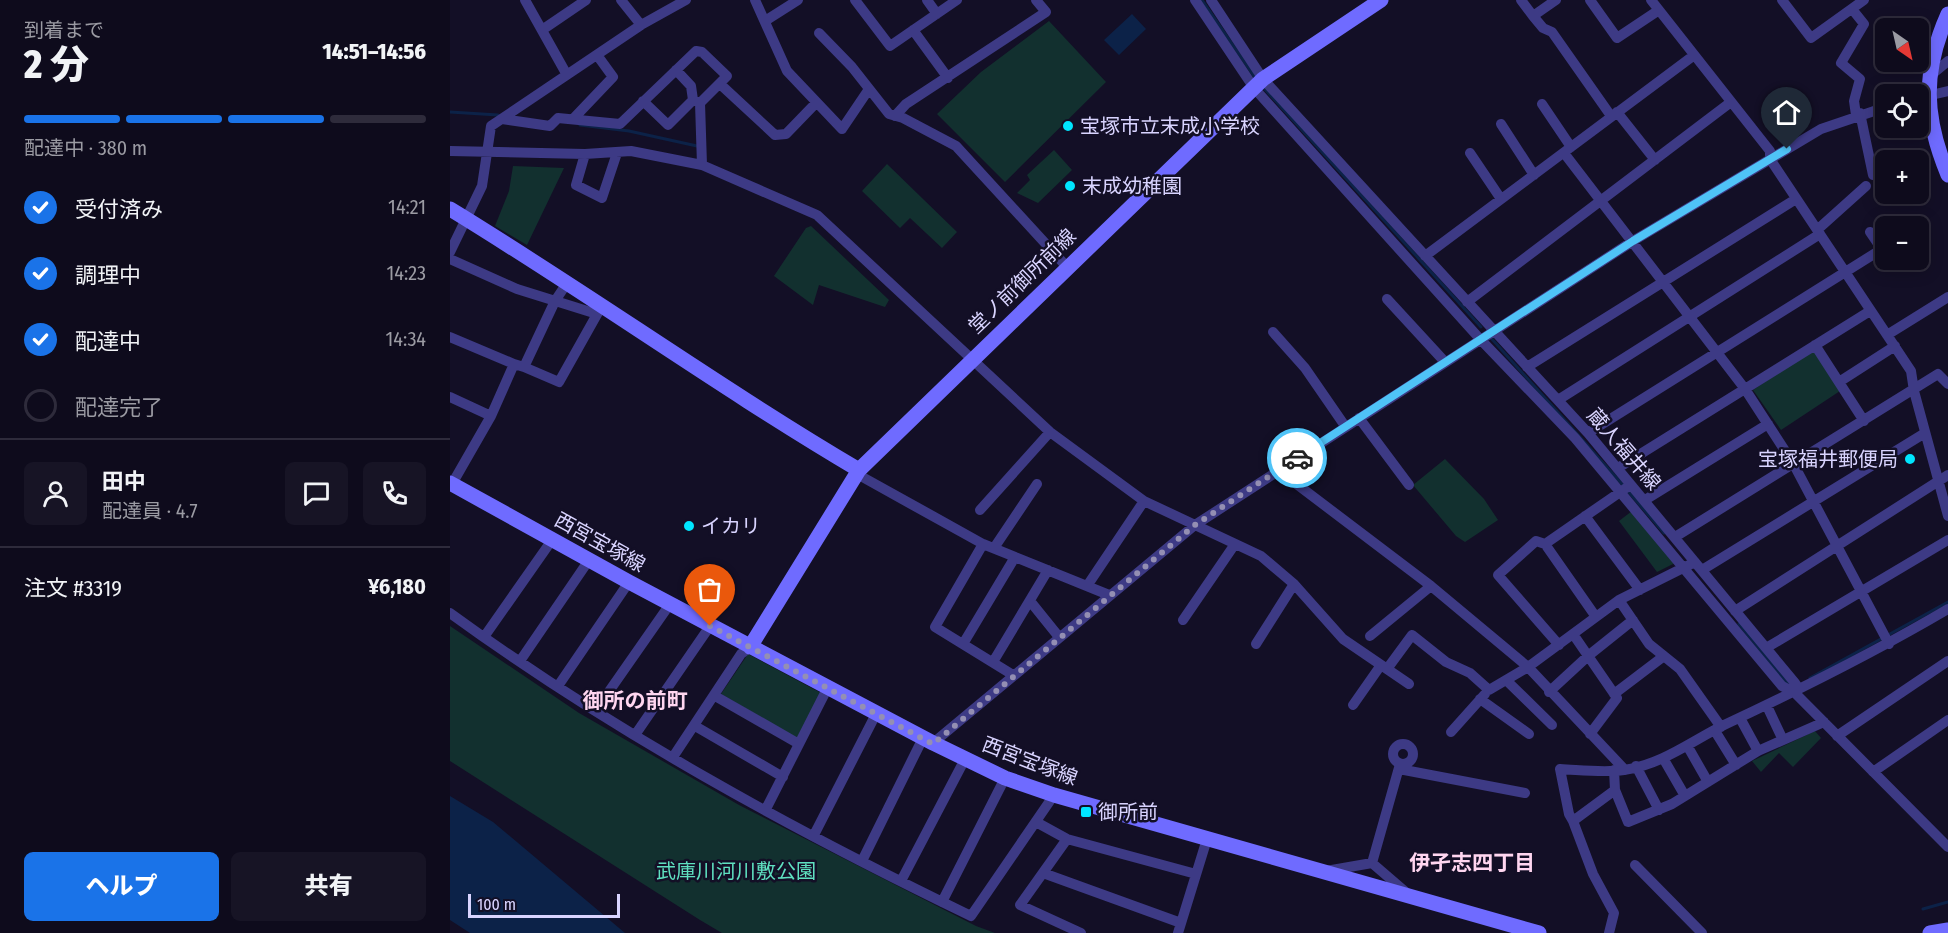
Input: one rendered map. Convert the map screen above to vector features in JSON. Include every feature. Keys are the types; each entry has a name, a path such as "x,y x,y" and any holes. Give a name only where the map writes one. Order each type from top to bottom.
{"street":[{"path":"525,0 567,75"},
{"path":"542,30 586,0"},
{"path":"621,0 641,25"},
{"path":"450,252 482,186 485,152 491,126 641,25 686,0"},
{"path":"755,0 788,70 842,129 869,89"},
{"path":"765,21 798,0"},
{"path":"855,0 890,46 957,0"},
{"path":"927,0 937,14"},
{"path":"895,116 906,104 1046,12 1036,0"},
{"path":"1195,0 1258,83 1480,339 1626,488 1684,568 1782,686 1796,687"},
{"path":"1211,0 1258,83"},
{"name":"堂ノ前御所前線","path":"750,647 858,472 970,360 1258,83 1363,5 1381,0"},
{"path":"1521,0 1543,28 1552,32 1614,114 1655,160"},
{"path":"1533,16 1556,0"},
{"path":"1590,0 1617,38 1659,10"},
{"path":"1651,0 1770,151 1770,159 1911,371 1924,433 1948,516"},
{"path":"1782,0 1811,38 1864,0"},
{"path":"1852,9 1864,24 1841,63 1860,79 1854,101 1873,175"},
{"path":"1926,84 1948,14"},
{"path":"913,30 948,78"},
{"path":"819,33 852,67 889,114 956,146 1067,267"},
{"path":"502,120 550,126 558,118 620,124 643,101 696,51 702,52 727,76 668,125 643,101"},
{"path":"573,119 612,76 597,55"},
{"path":"1425,256 1693,56"},
{"path":"1928,78 1948,61"},
{"path":"676,70 691,87 697,102 702,165"},
{"name":"蔵人福井線","path":"1258,83 1425,256 1588,433 1618,468 1626,488 1645,500 1824,722 1948,847"},
{"path":"720,84 775,135 786,134 816,103"},
{"path":"1929,96 1948,91"},
{"path":"1467,302 1731,102"},
{"path":"1542,104 1567,150 1601,201 1745,389 1793,463 1888,644"},
{"path":"862,861 928,741 1013,675 1195,525 1633,241 1821,129 1875,110"},
{"path":"1929,116 1948,175"},
{"path":"1501,124 1534,175"},
{"path":"450,151 585,154 631,152 702,165 817,215 970,360 1050,432 1144,501 1261,556 1294,584 1343,639 1409,684"},
{"path":"585,154 576,185 602,198 617,153"},
{"path":"1470,153 1501,199"},
{"path":"1558,400 1819,232 1866,186"},
{"path":"1527,367 1796,199"},
{"path":"450,209 567,283 600,310 858,472 988,546 1109,595"},
{"path":"1870,232 1875,239"},
{"path":"1588,433 1875,257"},
{"path":"450,258 517,289 600,310"},
{"path":"451,483 555,300 567,283"},
{"path":"1887,335 1948,297"},
{"path":"1387,299 1445,362"},
{"path":"450,337 559,382 600,310"},
{"path":"1618,468 1870,311"},
{"path":"1273,332 1305,368 1345,426"},
{"path":"1815,345 1864,421"},
{"path":"1839,382 1895,346"},
{"path":"1675,537 1914,391 1938,374 1948,384"},
{"path":"451,400 491,416"},
{"path":"1359,418 1410,485"},
{"path":"1645,500 1768,424"},
{"path":"980,510 1050,432"},
{"path":"1450,732 1489,690 1528,667 1619,600 1684,568 1699,566 1814,501 1924,433"},
{"path":"1278,470 1431,586 1528,667 1590,734 1619,770"},
{"path":"1735,611 1948,476"},
{"name":"西宮宝塚線","path":"451,483 710,626 928,741 1005,778 1054,795 1539,933"},
{"path":"1013,675 936,627 988,546 1037,484"},
{"path":"1545,544 1626,488"},
{"path":"1087,586 1144,501"},
{"path":"1584,516 1640,590"},
{"path":"484,637 552,540"},
{"path":"1766,648 1948,540"},
{"path":"1559,645 1498,575 1536,541 1545,544 1596,617"},
{"path":"1183,620 1235,544"},
{"path":"963,644 1015,557"},
{"path":"520,662 589,560"},
{"path":"993,662 1048,570"},
{"path":"558,686 628,582"},
{"path":"1256,644 1294,584"},
{"path":"1370,636 1431,586"},
{"path":"1619,600 1649,644 1680,669 1718,729 1736,765"},
{"path":"1030,601 1059,637"},
{"path":"596,711 670,604"},
{"path":"1609,933 1614,913 1593,874 1569,814 1560,769 1619,770 1663,758 1767,706 1796,687 1888,644 1948,609"},
{"path":"450,613 520,662 634,735 862,861 971,916 1054,795"},
{"path":"1530,703 1633,620"},
{"path":"634,735 710,626"},
{"path":"1573,634 1617,698 1590,734"},
{"path":"1353,705 1412,635 1446,662 1470,672 1489,690"},
{"path":"674,757 741,654 750,647"},
{"path":"1614,694 1664,656"},
{"path":"1837,736 1948,661"},
{"path":"1506,680 1552,725"},
{"path":"766,809 827,688"},
{"path":"715,696 799,744"},
{"path":"1480,699 1529,734"},
{"path":"1767,706 1783,740"},
{"path":"814,835 876,714"},
{"path":"1740,718 1758,751"},
{"path":"1873,772 1948,720"},
{"path":"1619,770 1615,790 1628,822 1659,810 1685,796 1758,751 1824,722"},
{"path":"695,726 783,777"},
{"path":"1688,747 1708,782"},
{"path":"1663,758 1685,796"},
{"path":"901,881 965,759"},
{"path":"1372,863 1400,766 1525,793"},
{"path":"1636,766 1659,810"},
{"path":"942,902 1005,778"},
{"path":"1573,821 1615,790"},
{"path":"1036,822 1066,839 1196,874"},
{"path":"1043,873 1180,928 1207,838"},
{"path":"1066,839 1020,905 1082,933"},
{"path":"1324,872 1372,863"},
{"path":"1372,863 1411,897"},
{"path":"1635,866 1702,933"},
{"path":"1930,933 1948,930"}],"green space":[{"path":"1049,21 1106,82 1005,182 937,114 981,72"},
{"path":"1054,150 1072,170 1038,203 1017,193 1030,180 1027,175"},
{"path":"887,164 957,232 942,248 910,218 900,228 862,191"},
{"path":"513,166 564,168 527,245 495,226 509,191"},
{"path":"811,226 889,300 885,307 819,285 813,305 774,276 806,228"},
{"path":"1814,349 1840,391 1781,430 1753,390"},
{"path":"1445,459 1484,499 1498,520 1465,542 1456,536 1413,485"},
{"path":"1632,511 1675,563 1657,572 1619,521"},
{"name":"武庫川河川敷公園","path":"450,626 579,713 739,805 976,926 995,933 722,933 450,761"},
{"path":"748,654 821,693 797,738 721,694"},
{"path":"1815,731 1821,738 1793,767 1779,753 1761,772 1752,761"}],"water":[{"path":"1132,14 1146,29 1119,55 1104,40"},
{"path":"450,796 493,822 625,933 470,933 450,920"}],"waterway":[{"path":"1202,0 1256,79"},
{"path":"1262,86 1481,327"},
{"path":"450,112 498,115"},
{"path":"580,125 629,131 697,146"},
{"path":"1491,338 1623,485"},
{"path":"1627,490 1664,533"},
{"path":"1810,678 1948,602"},
{"path":"1739,624 1788,684"},
{"path":"1923,909 1948,902"}],"way so far":[{"path":"710,626 933,744 985,698 1195,525 1297,458"}],"place":[{"name":"宝塚市立末成小学校","path":"1068,126"},
{"name":"末成幼稚園","path":"1070,186"},
{"name":"宝塚福井郵便局","path":"1910,459"},
{"name":"イカリ","path":"689,526"},
{"name":"御所前","path":"1086,812"}],"district":[{"name":"御所の前町","path":"635,701"},
{"name":"伊孑志四丁目","path":"1472,863"}],"route":[{"path":"1297,458 1633,241 1787,149"}]}
